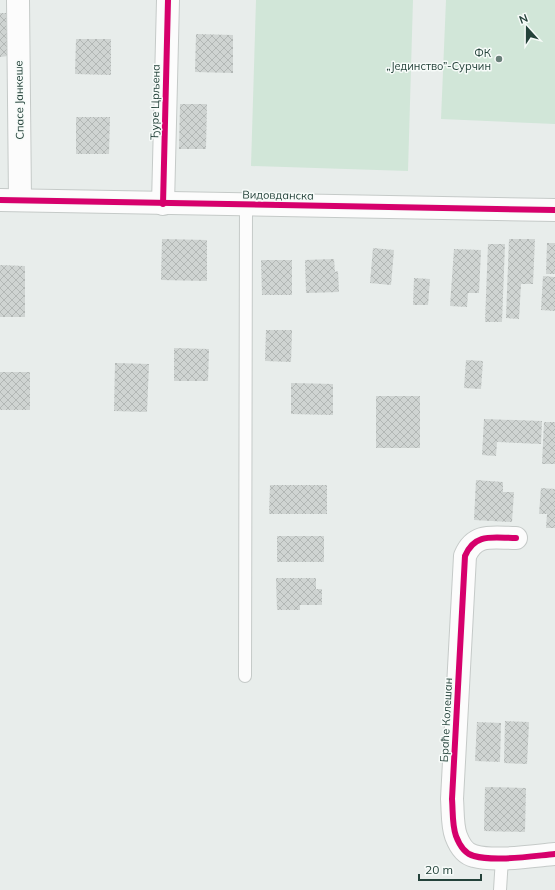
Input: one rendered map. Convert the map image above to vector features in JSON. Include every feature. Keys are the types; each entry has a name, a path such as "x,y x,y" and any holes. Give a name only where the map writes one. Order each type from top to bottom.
{"street":[{"name":"Спасе Јанкеше","path":"10,200 18,0"},
{"name":"Ђуре Црљена","path":"163,204 168,0"},
{"name":"Видовданска","path":"10,200 555,210"},
{"name":"Браће Колешан","path":"516,538 484,538 478,540 473,542 466,556 452,799 454,827 460,844 467,852 474,856 502,858 555,854"}],"lane":[{"path":"245,676 246,204"},
{"path":"500,890 502,858"}],"green space":[{"path":"256,0 413,0 408,171 251,166"},
{"name":"ФК „Јединство”-Сурчин","path":"446,0 555,0 555,124 441,119"}],"building":[{"path":"0,13 6,13 8,56 0,57"},
{"path":"196,34 233,35 233,73 195,72"},
{"path":"76,39 111,39 111,75 75,74"},
{"path":"180,104 207,104 206,149 179,149"},
{"path":"76,117 110,117 109,154 76,154"},
{"path":"162,239 207,240 207,281 161,280"},
{"path":"509,239 535,239 533,284 521,284 519,319 506,318"},
{"path":"547,243 555,243 555,274 546,274"},
{"path":"488,244 505,244 502,322 485,322"},
{"path":"373,248 394,250 391,285 370,283"},
{"path":"454,249 481,250 479,293 468,293 467,307 450,306"},
{"path":"334,259 335,272 338,271 339,292 306,293 305,260"},
{"path":"261,260 292,260 292,295 262,295"},
{"path":"0,265 25,266 25,317 0,317"},
{"path":"543,276 555,277 555,311 541,310"},
{"path":"414,278 430,279 428,305 413,305"},
{"path":"266,330 292,330 291,362 265,361"},
{"path":"174,348 209,349 208,381 174,381"},
{"path":"466,360 483,361 481,389 464,388"},
{"path":"115,363 149,364 147,412 114,411"},
{"path":"0,372 30,372 30,410 0,410"},
{"path":"291,383 333,384 333,415 291,414"},
{"path":"376,396 420,396 420,448 376,448"},
{"path":"484,419 542,421 541,444 497,442 496,456 482,455"},
{"path":"544,422 555,422 555,464 542,464"},
{"path":"476,480 503,482 503,492 514,492 512,522 474,520"},
{"path":"270,485 327,485 327,514 269,514"},
{"path":"541,488 555,489 555,528 546,528 547,514 539,514"},
{"path":"277,536 324,536 324,562 277,562"},
{"path":"276,578 316,578 316,589 322,589 322,605 300,605 300,610 277,610"},
{"path":"505,721 529,722 527,764 504,763"},
{"path":"477,722 501,723 500,762 475,761"},
{"path":"485,787 526,788 525,832 484,831"}],"cycle path":[{"path":"163,204 168,0"},
{"path":"0,200 555,210"},
{"path":"516,538 493,537 480,540 469,548 465,556 452,799 453,823 456,836 461,845 465,851 474,856 503,859 555,854"}],"place":[{"name":"ФК „Јединство”-Сурчин","path":"499,59"}]}
